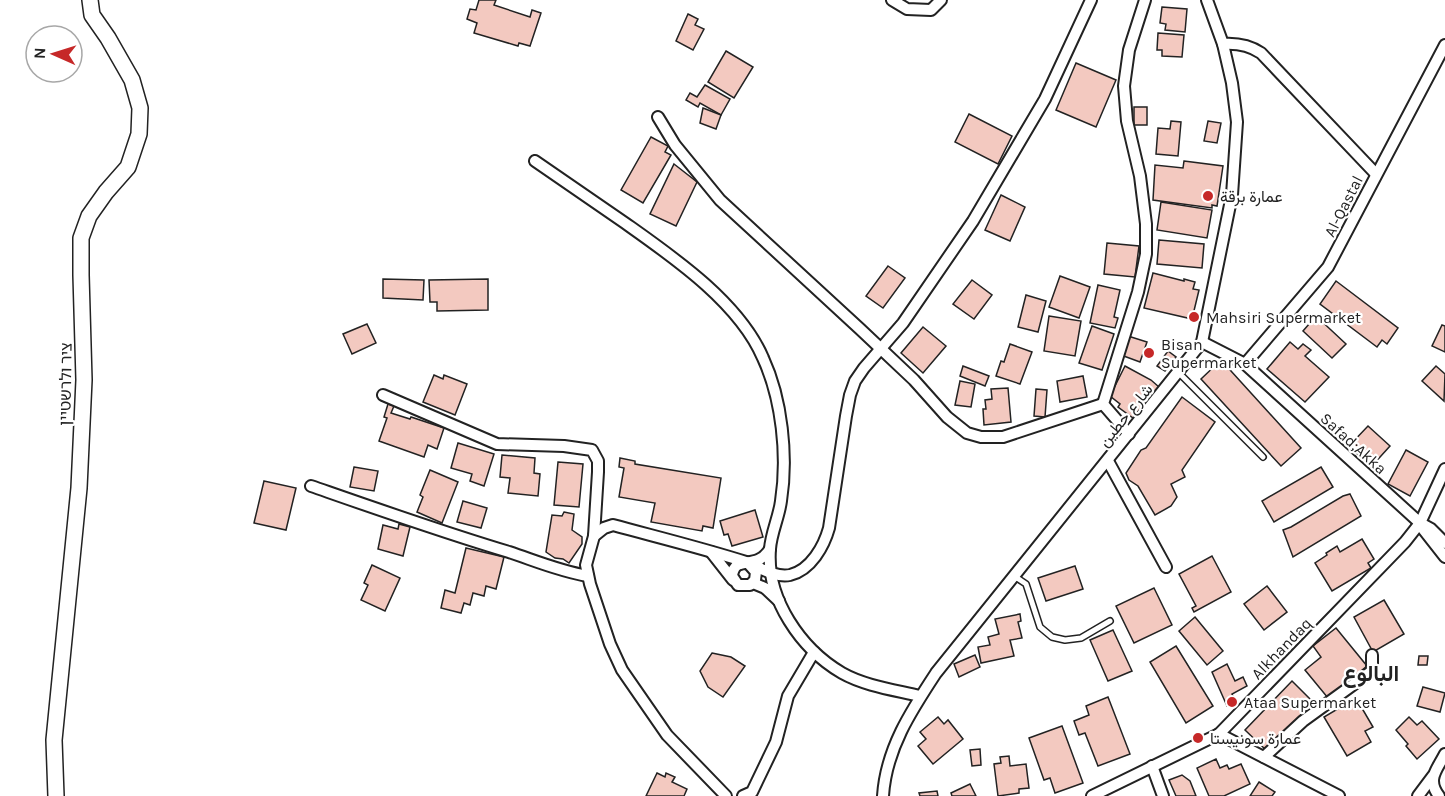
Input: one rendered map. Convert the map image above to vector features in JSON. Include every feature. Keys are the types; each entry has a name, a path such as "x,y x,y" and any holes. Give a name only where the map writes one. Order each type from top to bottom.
{"main road":[{"name":"ציר ולרשטיין","path":"56,796 54,740 79,488 84,392 81,238 89,216 128,167 139,134 140,108 132,80 92,15 90,0"}],"street":[{"path":"892,0 907,9 932,10 940,0"},
{"path":"596,501 603,521 748,563 772,573 789,575 800,570 815,558 825,543 836,491 850,395 855,381 903,323 973,222 1045,99 1091,0"},
{"path":"1103,404 1138,292 1146,254 1146,224 1140,177 1126,121 1124,86 1129,50 1145,0"},
{"name":"شارع حطين","path":"884,796 892,753 906,719 936,673 1202,342 1232,195 1237,122 1232,83 1223,44 1208,0"},
{"path":"1223,44 1236,43 1254,48 1261,53 1376,174"},
{"name":"Al-Qastal","path":"1245,364 1328,267 1445,45"},
{"path":"658,117 675,145 720,200 914,380 947,417 967,433 1003,437 1103,404"},
{"path":"535,161 680,262 732,311 749,332 763,358 782,426 781,501 770,549 772,573 780,602 804,641 821,659 844,674 868,684 920,696"},
{"name":"Safad;Akka","path":"1202,342 1245,364 1445,543"},
{"path":"384,395 497,444 564,446 592,450 598,461 596,501 594,536 586,565 610,644 622,670 666,735 726,796"},
{"path":"1103,404 1129,434"},
{"path":"1108,460 1166,567"},
{"name":"Alkhandaq","path":"1092,796 1219,734 1406,542 1420,523 1445,469"},
{"path":"311,486 562,571 588,576"},
{"path":"1420,523 1445,557"},
{"path":"594,536 604,528 613,525"},
{"path":"733,580 734,568 740,563 758,561 765,557 770,549"},
{"path":"711,552 738,585 763,580 772,573"},
{"path":"748,563 756,572 753,583"},
{"path":"753,583 765,588 780,602"},
{"path":"743,796 752,792 776,742 788,696 814,652"},
{"path":"1264,757 1303,721 1372,671 1372,656"},
{"path":"1219,734 1339,796"},
{"path":"1418,796 1444,759"},
{"path":"1152,766 1163,796"},
{"path":"1433,775 1435,790 1439,796"}],"lane":[{"path":"1178,372 1263,457"},
{"path":"1014,576 1026,584 1040,627 1052,637 1065,640 1081,638 1110,621"}],"building":[{"path":"479,0 496,0 494,5 530,17 532,10 541,13 530,46 519,43 518,46 474,33 477,23 467,19 470,9 476,10"},
{"path":"1162,7 1187,9 1185,32 1165,30 1166,24 1160,23"},
{"path":"688,14 698,19 695,25 704,29 693,50 676,41"},
{"path":"1158,33 1184,35 1182,57 1162,56 1162,50 1157,50"},
{"path":"726,51 753,67 734,98 708,82"},
{"path":"1076,63 1116,80 1096,127 1056,110"},
{"path":"705,85 730,99 721,115 700,103 698,107 686,100 690,93 697,97"},
{"path":"1134,107 1147,107 1147,125 1134,125"},
{"path":"703,108 721,115 716,129 700,123"},
{"path":"969,114 1012,136 998,164 955,142"},
{"path":"1171,121 1181,122 1178,156 1156,154 1158,128 1170,129"},
{"path":"1208,121 1221,123 1217,143 1204,141"},
{"path":"651,137 668,146 665,152 671,155 643,203 621,190"},
{"path":"1184,161 1223,166 1217,206 1212,205 1212,208 1153,200 1155,165 1183,168"},
{"path":"674,164 697,182 676,226 650,214"},
{"path":"1001,195 1025,207 1010,241 985,230"},
{"path":"1161,202 1212,210 1207,238 1157,230"},
{"path":"1159,240 1204,244 1202,268 1157,264"},
{"path":"1107,243 1139,246 1135,277 1104,274"},
{"path":"888,266 905,278 883,308 866,296"},
{"path":"1153,273 1195,282 1193,289 1199,290 1192,319 1144,308"},
{"path":"1060,276 1090,287 1079,318 1049,307"},
{"path":"383,279 424,280 423,300 383,298"},
{"path":"488,279 488,310 437,311 437,302 430,302 429,280"},
{"path":"972,280 992,295 974,319 953,304"},
{"path":"1336,281 1398,328 1387,344 1382,340 1377,347 1320,304"},
{"path":"1098,285 1120,290 1114,317 1118,318 1115,328 1090,323"},
{"path":"1026,295 1046,301 1038,332 1018,327"},
{"path":"1049,316 1081,321 1075,356 1044,351"},
{"path":"1316,316 1346,344 1332,358 1303,331"},
{"path":"367,324 376,343 352,354 343,334"},
{"path":"1442,325 1445,326 1445,352 1432,346"},
{"path":"1092,326 1114,334 1102,370 1079,363"},
{"path":"923,327 946,346 923,373 901,353"},
{"path":"1128,336 1147,342 1140,362 1121,355"},
{"path":"1290,342 1298,349 1303,344 1311,350 1305,356 1329,377 1305,402 1267,369"},
{"path":"1010,344 1032,352 1020,384 996,376"},
{"path":"1168,351 1176,357 1165,371 1157,366"},
{"path":"1221,360 1301,448 1281,466 1201,379"},
{"path":"963,366 989,376 985,386 960,376"},
{"path":"1125,366 1159,387 1133,418 1118,407 1120,404 1110,396"},
{"path":"1436,366 1445,374 1444,401 1422,381"},
{"path":"434,375 443,379 444,375 467,384 455,415 423,402"},
{"path":"1083,376 1087,397 1060,402 1057,381"},
{"path":"960,381 975,384 971,407 955,405"},
{"path":"1008,388 1011,422 984,425 983,409 986,409 985,400 992,399 991,389"},
{"path":"1036,389 1047,390 1045,417 1034,416"},
{"path":"1182,397 1215,422 1182,470 1185,477 1171,484 1177,497 1171,506 1155,515 1138,486 1129,480 1126,473"},
{"path":"388,404 394,406 391,413 444,428 437,449 428,445 424,457 379,441 387,418 384,417"},
{"path":"1368,426 1390,446 1371,467 1349,446"},
{"path":"458,443 494,454 484,486 470,481 472,474 451,468"},
{"path":"1406,450 1428,462 1410,496 1388,484"},
{"path":"502,455 535,458 534,473 540,474 538,496 508,493 510,478 500,477"},
{"path":"620,458 635,461 635,464 721,478 713,528 703,526 702,531 651,522 655,503 619,497 624,468 619,467"},
{"path":"558,462 583,464 579,507 554,505"},
{"path":"354,467 378,471 374,491 350,487"},
{"path":"1321,467 1333,487 1274,522 1262,501"},
{"path":"430,470 458,482 442,523 417,512 423,497 420,495"},
{"path":"264,481 296,488 286,530 254,523"},
{"path":"1350,494 1361,516 1293,557 1283,530"},
{"path":"463,501 487,508 481,528 457,522"},
{"path":"755,510 763,537 732,546 728,534 724,535 720,521"},
{"path":"564,512 574,514 572,530 582,537 582,544 569,563 546,552 552,515 562,516"},
{"path":"399,524 410,527 403,556 378,549 383,525 398,529"},
{"path":"1362,539 1374,559 1368,563 1371,568 1332,591 1315,563 1337,546 1340,552"},
{"path":"466,548 504,557 496,589 486,586 484,596 473,593 470,605 464,603 461,613 441,608 445,590 455,593"},
{"path":"1212,556 1231,592 1194,612 1192,608 1196,606 1179,574"},
{"path":"372,565 400,578 385,611 361,600 368,585 364,583"},
{"path":"1075,566 1083,589 1046,601 1038,578"},
{"path":"1267,586 1287,612 1264,630 1244,604"},
{"path":"1154,588 1172,625 1134,643 1116,606"},
{"path":"1384,600 1404,634 1373,652 1354,617"},
{"path":"1020,614 1021,621 1018,622 1022,638 1010,640 1014,656 981,663 978,647 990,645 988,637 999,634 995,619"},
{"path":"1195,617 1223,651 1207,665 1179,631"},
{"path":"1336,628 1367,666 1328,698 1305,670 1321,657 1313,646"},
{"path":"1113,630 1132,671 1108,681 1090,640"},
{"path":"1176,646 1213,706 1186,723 1150,662"},
{"path":"712,653 731,657 745,666 723,697 708,687 700,671"},
{"path":"975,655 980,667 959,677 954,664"},
{"path":"1419,656 1428,656 1427,665 1418,665"},
{"path":"1227,664 1235,681 1243,677 1247,686 1232,694 1235,701 1227,706 1212,672"},
{"path":"1292,681 1313,702 1267,751 1245,730"},
{"path":"1423,687 1445,693 1440,712 1417,706"},
{"path":"1108,697 1130,754 1098,766 1085,733 1079,735 1074,721 1089,715 1086,706"},
{"path":"1356,698 1373,727 1365,731 1371,742 1347,756 1324,717"},
{"path":"938,717 944,724 948,720 963,739 933,764 918,746 926,739 920,732"},
{"path":"1409,717 1417,725 1422,721 1439,739 1417,759 1396,730"},
{"path":"1062,726 1083,783 1055,793 1050,778 1044,780 1029,738"},
{"path":"980,749 981,765 972,766 970,750"},
{"path":"1009,756 1010,766 1026,764 1029,788 1019,789 1019,793 998,796 994,764 1001,763 1000,757"},
{"path":"1216,759 1220,768 1227,765 1229,769 1241,764 1250,784 1224,796 1209,796 1197,768"},
{"path":"657,773 665,777 666,773 675,777 672,782 687,789 684,796 646,796"},
{"path":"1182,775 1190,781 1196,796 1176,796 1169,780"},
{"path":"1259,782 1275,792 1272,796 1250,796"},
{"path":"970,784 976,796 952,796 951,793"},
{"path":"937,791 938,796 920,796 919,793"}],"place":[{"name":"عمارة برقة","path":"1208,196"},
{"name":"Mahsiri Supermarket","path":"1194,317"},
{"name":"Bisan Supermarket","path":"1149,353"},
{"name":"Ataa Supermarket","path":"1232,702"},
{"name":"عمارة سونيستا","path":"1198,738"}],"district":[{"name":"البالوع","path":"1371,673"}]}
